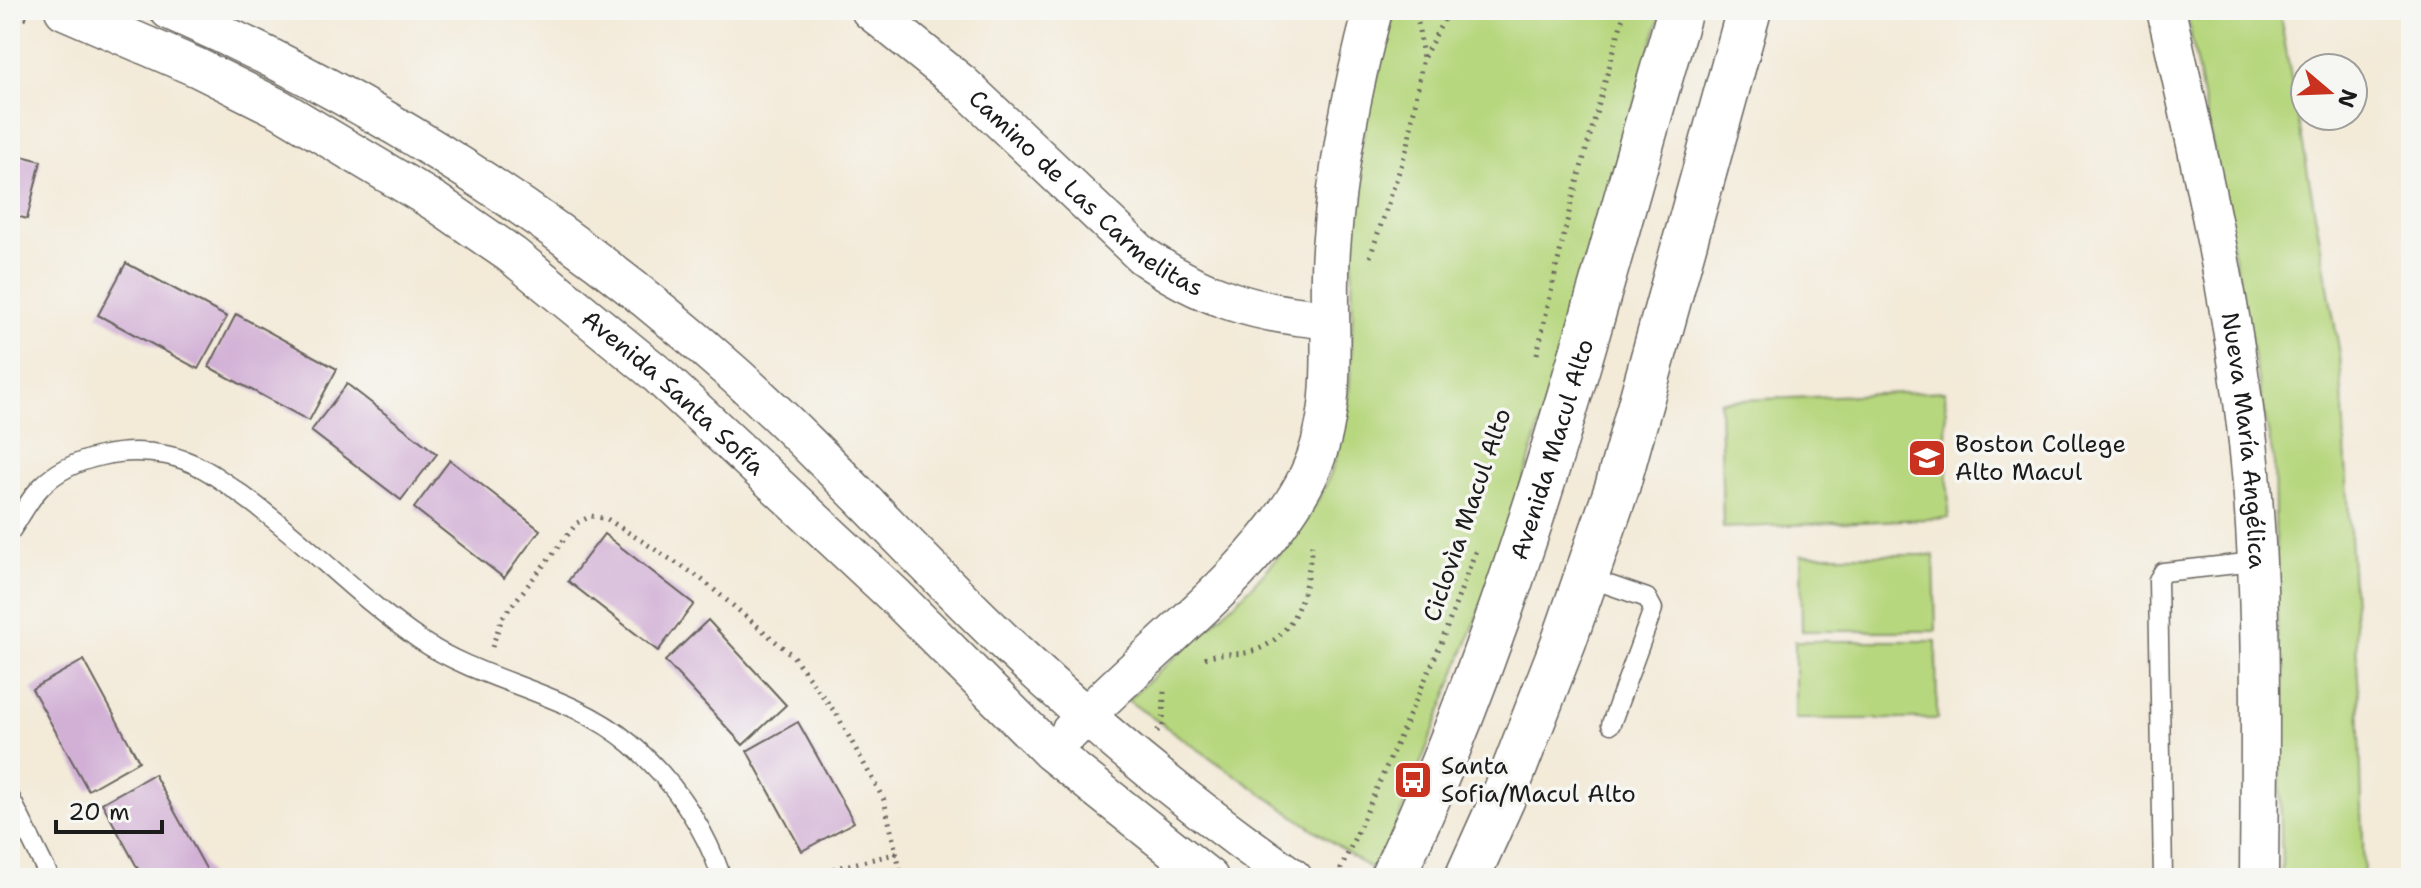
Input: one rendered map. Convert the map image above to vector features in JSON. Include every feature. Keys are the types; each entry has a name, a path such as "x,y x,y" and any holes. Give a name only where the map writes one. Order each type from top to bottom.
{"street":[{"name":"Avenida Santa Sofía","path":"169,10 288,67 368,110 509,199 596,261 736,376 1009,646 1085,716 1204,812 1293,878"},
{"name":"Camino de Las Carmelitas","path":"870,10 962,84 1142,255 1169,275 1224,300 1257,310 1285,317 1328,319"},
{"path":"1051,752 1260,549 1292,506 1318,452 1330,416 1329,275 1342,147 1373,10"},
{"name":"Avenida Macul Alto","path":"1392,878 1431,796 1520,563 1680,10"},
{"path":"1467,878 1503,798 1617,488 1749,10"},
{"name":"Nueva María Angélica","path":"2166,10 2212,218 2236,352 2250,470 2255,562 2259,878"},
{"name":"Avenida Santa Sofía","path":"50,16 185,61 280,109 398,178 512,255 656,373 895,596 1051,752 1209,878"}],"lane":[{"path":"10,532 41,487 81,463 127,452 150,453 205,468 284,525 417,638 483,675 546,696 600,722 630,743 680,796 700,827 722,878"},
{"path":"2163,878 2158,580 2163,572 2255,562"},
{"path":"1586,577 1647,598 1653,609 1611,724"},
{"path":"10,797 50,878"}],"path":[{"path":"1329,275 1366,267 1408,145 1423,57 1416,10"},
{"path":"1423,57 1449,10"},
{"path":"1535,362 1571,204 1625,10"},
{"path":"10,12 50,16"},
{"path":"483,675 502,618 577,523 591,516 607,519 700,578 793,656 837,715 884,800 899,853 902,878"},
{"name":"Ciclovìa Macul Alto","path":"1342,878 1341,869 1440,646 1478,542"},
{"path":"794,878 899,853"}],"green space":[{"path":"1395,10 1662,10 1503,550 1378,874 1127,700 1229,608 1276,559 1316,504 1333,467 1344,427 1349,385 1353,211 1357,170 1369,109"},
{"path":"2186,10 2279,10 2289,66 2289,132 2301,132 2340,354 2359,696 2364,878 2282,878 2274,463"},
{"path":"1945,391 1949,518 1723,528 1720,401"},
{"path":"1801,555 1934,555 1936,631 1802,631"},
{"path":"1795,641 1936,641 1937,719 1795,719"}],"building":[{"path":"10,153 41,161 27,219 10,214"},
{"path":"126,263 227,317 198,369 98,315"},
{"path":"236,314 337,369 309,421 209,367"},
{"path":"347,384 437,454 401,500 311,431"},
{"path":"450,460 540,530 504,578 414,508"},
{"path":"604,534 694,604 658,651 568,581"},
{"path":"708,620 786,705 743,745 665,661"},
{"path":"84,660 139,761 88,790 32,689"},
{"path":"798,722 854,822 802,851 747,751"},
{"path":"154,774 209,874 202,878 143,878 102,803"}],"place":[{"name":"Boston College Alto Macul","path":"1927,458"},
{"name":"Santa Sofia/Macul Alto","path":"1413,780"}]}
